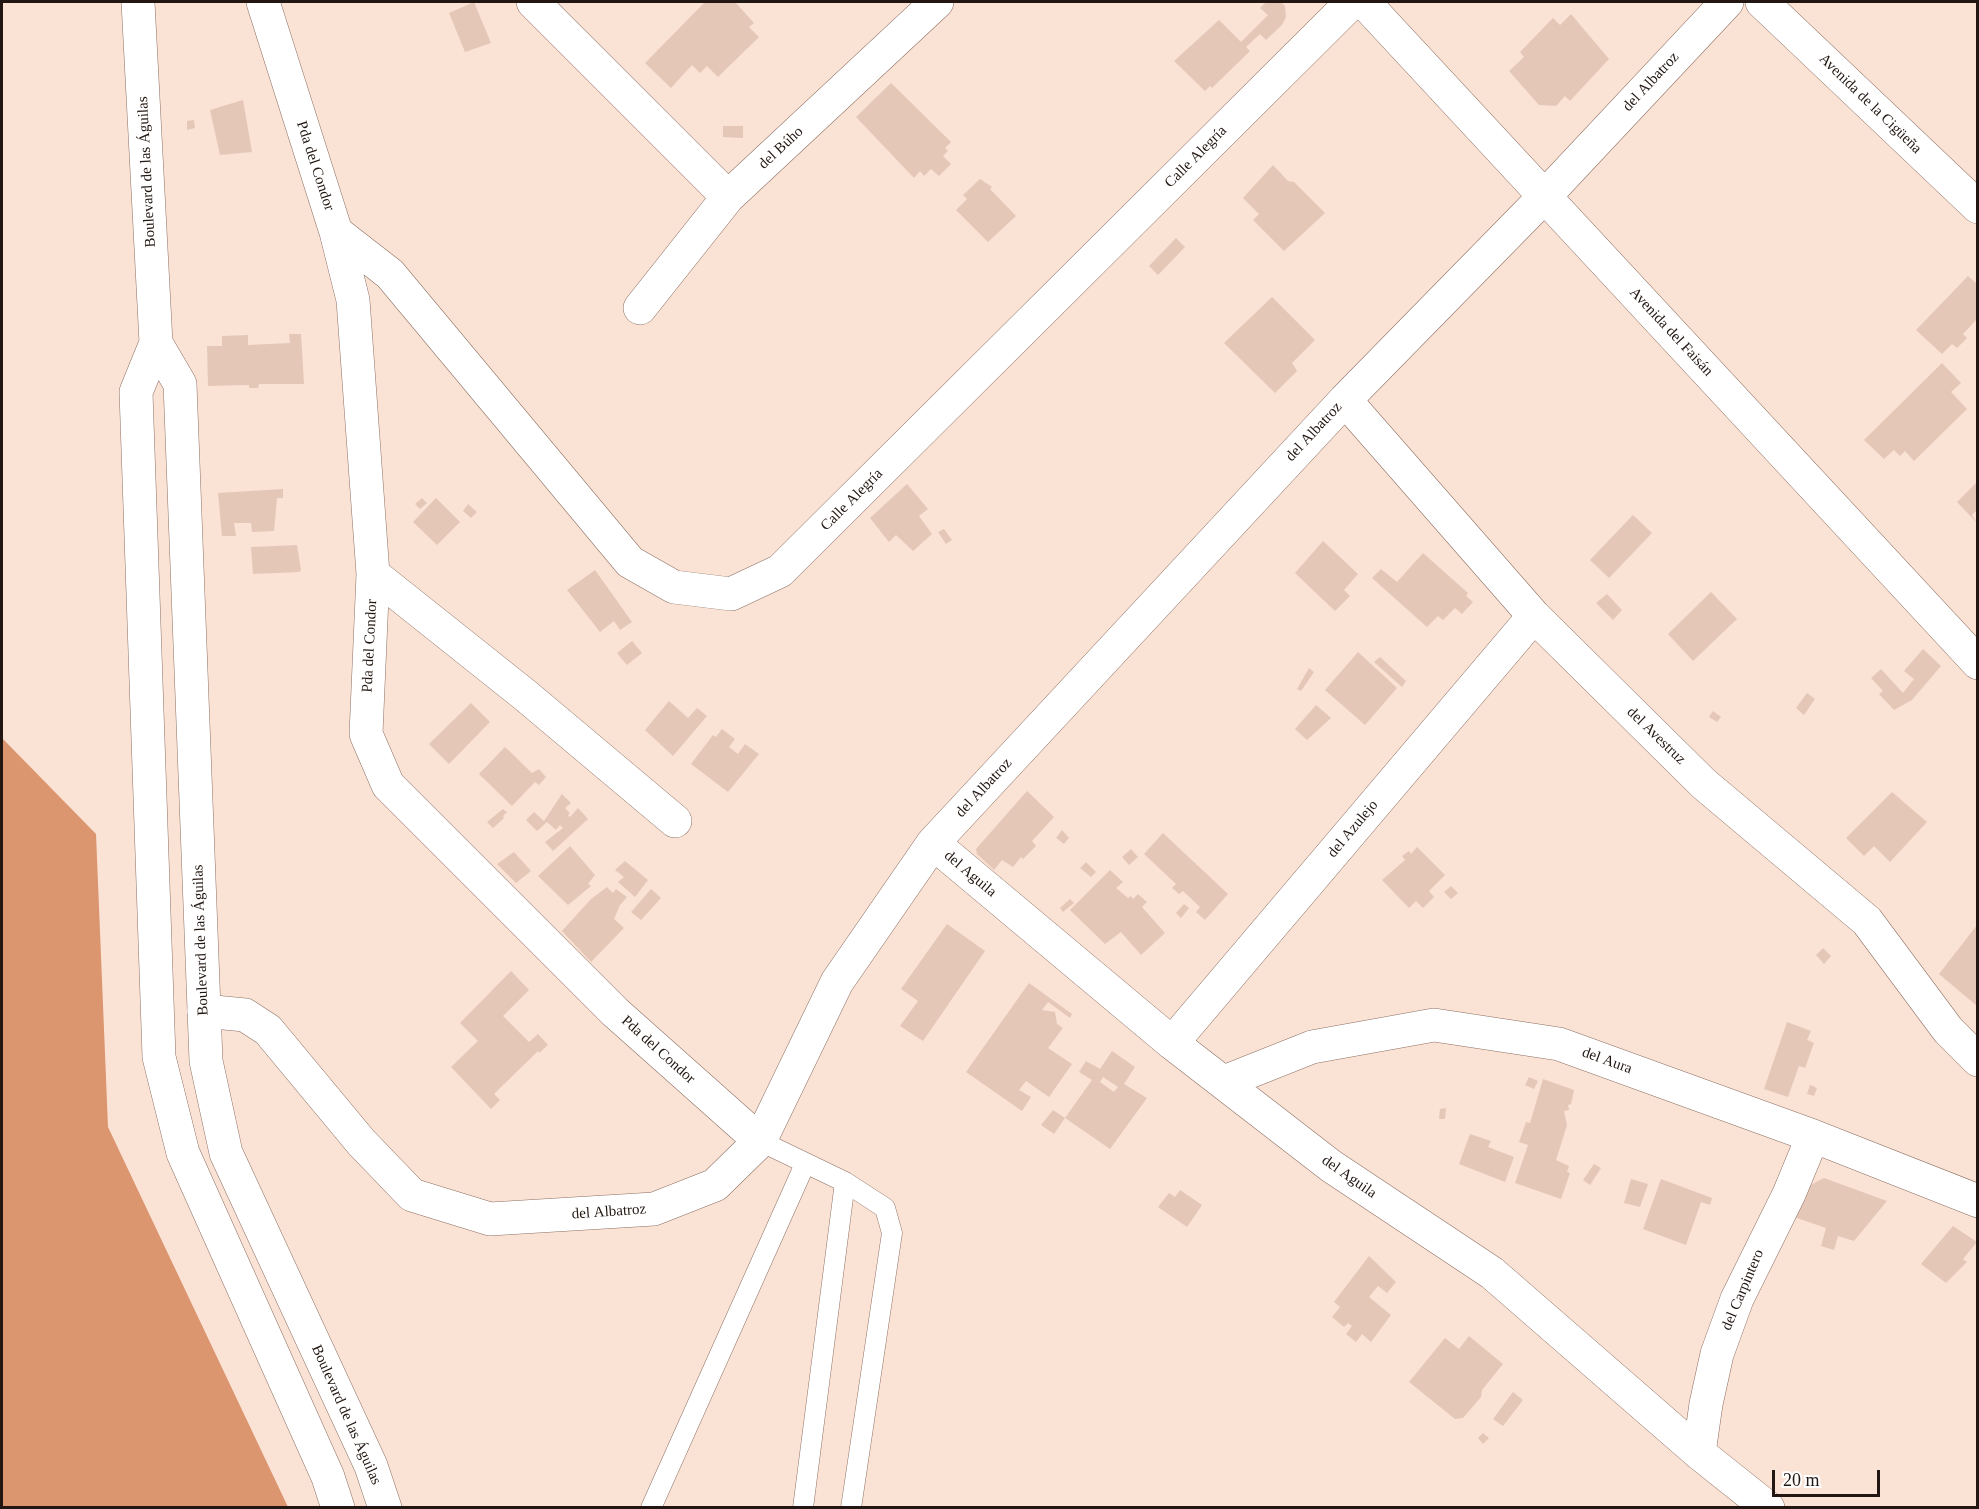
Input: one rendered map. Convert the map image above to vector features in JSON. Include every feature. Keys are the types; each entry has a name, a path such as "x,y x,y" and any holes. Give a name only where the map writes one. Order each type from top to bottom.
{"street":[{"name":"Boulevard de las Águilas","path":"138,2 156,343 136,392 159,1057 183,1153 328,1477 338,1508"},
{"name":"Pda del Condor","path":"263,2 336,232 353,300 373,574 366,734 388,785 615,1012 760,1141"},
{"path":"533,2 728,197"},
{"name":"Calle Alegría","path":"336,232 390,274 630,562 674,587 731,594 780,571 1352,2"},
{"name":"Avenida del Faisán","path":"1364,2 1977,663"},
{"name":"del Albatroz","path":"204,1011 245,1015 268,1030 361,1142 412,1195 490,1219 654,1209 715,1185 760,1141 837,982 933,843 1345,400 1545,196 1727,2"},
{"name":"Avenida de la Cigüeña","path":"1762,2 1977,207"},
{"name":"del Búho","path":"640,308 728,197 934,3"},
{"name":"Boulevard de las Águilas","path":"156,343 180,384 206,1060 226,1153 371,1466 385,1508"},
{"name":"del Avestruz","path":"1345,400 1534,616 1704,784 1867,921 1948,1030 1977,1060"},
{"path":"373,574 525,695 675,821"},
{"name":"del Azulejo","path":"1172,1043 1534,616"},
{"name":"del Aguila","path":"933,843 1172,1043 1331,1166 1492,1273 1699,1453 1768,1508"},
{"name":"del Aura","path":"1224,1082 1312,1047 1434,1025 1558,1044 1813,1136 1977,1201"},
{"name":"del Carpintero","path":"1699,1453 1717,1354 1737,1299 1790,1194 1813,1136"}],"lane":[{"path":"760,1141 845,1182 885,1208 892,1233 851,1508"},
{"path":"651,1508 805,1164"},
{"path":"803,1508 845,1182"}],"shaded area":[{"path":"2,738 96,834 108,1127 288,1507 2,1507"}],"building":[{"path":"474,2 491,43 465,52 449,13"},
{"path":"705,2 735,2 754,23 749,27 759,37 718,77 707,66 700,73 692,65 671,88 645,63"},
{"path":"1266,2 1281,2 1285,6 1286,17 1282,25 1266,40 1260,34 1246,47 1250,51 1212,88 1210,86 1205,91 1174,61 1219,20 1241,42 1268,15 1260,8"},
{"path":"1571,14 1609,59 1570,101 1565,96 1556,106 1539,105 1509,71 1524,57 1520,52 1553,18 1560,25"},
{"path":"891,83 951,142 945,148 948,151 943,156 951,164 939,176 931,169 924,176 920,171 914,178 856,117"},
{"path":"243,100 252,152 220,155 210,110"},
{"path":"194,120 195,128 187,130 187,121"},
{"path":"723,126 743,126 743,138 723,137"},
{"path":"1273,165 1325,213 1284,251 1253,220 1259,214 1243,198"},
{"path":"980,179 992,187 990,189 1016,216 988,242 956,210 967,199 963,195"},
{"path":"1176,238 1185,247 1158,275 1149,266"},
{"path":"1968,276 1977,284 1977,319 1963,334 1967,338 1957,348 1952,344 1942,354 1916,330"},
{"path":"1272,297 1315,340 1292,363 1297,371 1275,393 1224,343"},
{"path":"289,334 301,334 304,384 259,384 258,388 249,388 249,385 208,386 207,346 222,346 222,336 248,335 248,345 290,343"},
{"path":"1942,363 1961,383 1951,392 1967,409 1914,461 1905,451 1900,456 1894,450 1884,459 1864,440"},
{"path":"1977,482 1977,510 1972,515 1977,523 1957,502"},
{"path":"907,484 928,509 919,516 932,534 913,551 896,535 889,542 870,518"},
{"path":"283,489 283,498 277,498 274,531 252,532 251,523 234,523 236,536 222,536 218,493"},
{"path":"422,498 427,503 420,509 415,504"},
{"path":"436,498 460,522 437,545 413,522"},
{"path":"468,504 477,512 471,518 463,511"},
{"path":"1633,515 1652,533 1609,578 1590,560"},
{"path":"944,529 952,540 946,544 938,532"},
{"path":"1323,541 1358,574 1344,590 1350,596 1335,611 1295,573"},
{"path":"297,545 301,570 299,572 253,574 251,547"},
{"path":"1423,553 1468,593 1466,596 1473,602 1462,614 1455,608 1443,620 1438,616 1427,627 1372,578 1381,569 1397,582"},
{"path":"595,570 632,622 620,630 614,621 600,632 567,590"},
{"path":"1711,592 1737,619 1693,661 1668,634"},
{"path":"1607,594 1622,610 1613,620 1596,603"},
{"path":"632,641 642,653 627,665 617,653"},
{"path":"1923,649 1941,666 1912,700 1894,710 1879,694 1883,691 1871,678 1881,669 1903,693 1914,679 1904,671"},
{"path":"1358,652 1397,688 1365,725 1325,690"},
{"path":"1380,657 1406,681 1402,687 1374,662"},
{"path":"1309,668 1314,672 1301,691 1297,689"},
{"path":"1807,693 1815,699 1804,715 1796,708"},
{"path":"669,701 688,718 697,708 707,716 673,756 645,730"},
{"path":"471,703 490,722 449,764 429,744"},
{"path":"1316,705 1331,718 1307,740 1295,729"},
{"path":"1713,711 1721,717 1717,722 1709,717"},
{"path":"722,729 735,739 729,747 738,754 745,744 759,754 728,792 691,764 713,735 716,737"},
{"path":"505,747 532,773 539,769 546,777 539,785 535,782 512,806 479,774"},
{"path":"1027,791 1054,817 1032,841 1036,846 1023,859 1021,857 1013,867 1002,860 994,870 977,854 976,849"},
{"path":"1892,792 1927,822 1890,862 1874,846 1864,856 1846,838"},
{"path":"562,794 571,803 565,808 570,813 568,815 570,817 578,808 588,819 553,851 545,842 563,828 560,825 556,830 547,822 537,831 526,820 534,812 544,821"},
{"path":"503,809 507,812 504,818 493,828 487,822"},
{"path":"1062,830 1069,838 1064,844 1056,838"},
{"path":"1163,833 1228,894 1205,920 1196,912 1200,907 1183,891 1179,894 1172,888 1176,884 1144,854"},
{"path":"570,846 595,875 588,884 591,886 568,905 538,876"},
{"path":"1417,847 1445,875 1429,891 1434,897 1423,908 1416,901 1409,908 1382,880 1405,860 1402,856 1409,851 1411,854"},
{"path":"1131,849 1138,857 1129,865 1122,857"},
{"path":"514,852 531,871 516,883 497,864"},
{"path":"625,861 648,880 635,897 618,882 624,877 615,870"},
{"path":"1086,862 1096,872 1091,877 1080,868"},
{"path":"1110,870 1123,882 1116,888 1128,898 1131,896 1133,899 1138,894 1147,902 1142,907 1165,933 1141,955 1121,932 1105,944 1070,910"},
{"path":"1451,886 1458,893 1451,899 1444,892"},
{"path":"607,887 613,893 616,889 627,897 620,905 614,919 624,928 591,962 562,931 591,899"},
{"path":"651,889 661,898 641,920 631,912"},
{"path":"1070,899 1074,903 1063,912 1060,908"},
{"path":"1184,904 1189,908 1181,918 1176,913"},
{"path":"947,924 985,951 923,1041 900,1026 918,1001 901,989"},
{"path":"1977,925 1977,1006 1939,974"},
{"path":"1823,948 1831,956 1824,964 1816,955"},
{"path":"511,971 529,990 503,1016 529,1042 538,1034 548,1045 539,1053 538,1051 494,1094 500,1100 491,1109 451,1067 478,1041 460,1023"},
{"path":"1029,983 1072,1014 1070,1018 1048,1002 1042,1010 1055,1012 1057,1024 1063,1028 1048,1048 1072,1064 1049,1097 1026,1081 1019,1090 1031,1097 1022,1111 966,1072"},
{"path":"1787,1022 1811,1031 1807,1040 1814,1043 1805,1068 1799,1066 1788,1097 1764,1089"},
{"path":"1112,1051 1135,1067 1124,1084 1147,1098 1110,1149 1065,1118 1092,1080 1079,1072 1086,1061 1100,1069","holes":["1103,1077 1118,1087 1114,1092 1100,1082"]},
{"path":"1529,1077 1538,1081 1534,1089 1525,1085"},
{"path":"1543,1079 1574,1090 1571,1104 1568,1105 1569,1110 1564,1111 1567,1125 1556,1160 1569,1166 1567,1172 1570,1173 1561,1199 1515,1183 1528,1145 1519,1142 1526,1122 1530,1123"},
{"path":"1810,1085 1817,1088 1814,1096 1807,1094"},
{"path":"1446,1108 1445,1119 1439,1119 1440,1109"},
{"path":"1053,1110 1065,1118 1054,1134 1041,1125"},
{"path":"1470,1134 1491,1141 1488,1147 1514,1157 1505,1182 1459,1164"},
{"path":"1594,1164 1601,1168 1590,1185 1583,1180"},
{"path":"1824,1178 1887,1201 1854,1241 1838,1236 1834,1250 1821,1246 1826,1228 1794,1217 1803,1189"},
{"path":"1631,1179 1648,1184 1640,1207 1624,1203"},
{"path":"1661,1179 1712,1198 1710,1205 1701,1202 1686,1245 1643,1229"},
{"path":"1180,1190 1202,1205 1187,1227 1158,1207 1169,1193 1175,1197"},
{"path":"1953,1226 1977,1242 1963,1259 1967,1262 1946,1283 1921,1264"},
{"path":"1369,1256 1396,1282 1387,1293 1378,1286 1369,1297 1391,1315 1371,1342 1362,1334 1356,1342 1346,1334 1352,1326 1348,1323 1344,1327 1332,1317 1340,1307 1334,1302"},
{"path":"1469,1336 1503,1364 1482,1390 1481,1397 1463,1418 1455,1419 1409,1382 1445,1338 1459,1349"},
{"path":"1513,1392 1523,1400 1503,1426 1493,1419"},
{"path":"1483,1433 1489,1438 1483,1444 1478,1438"}]}
